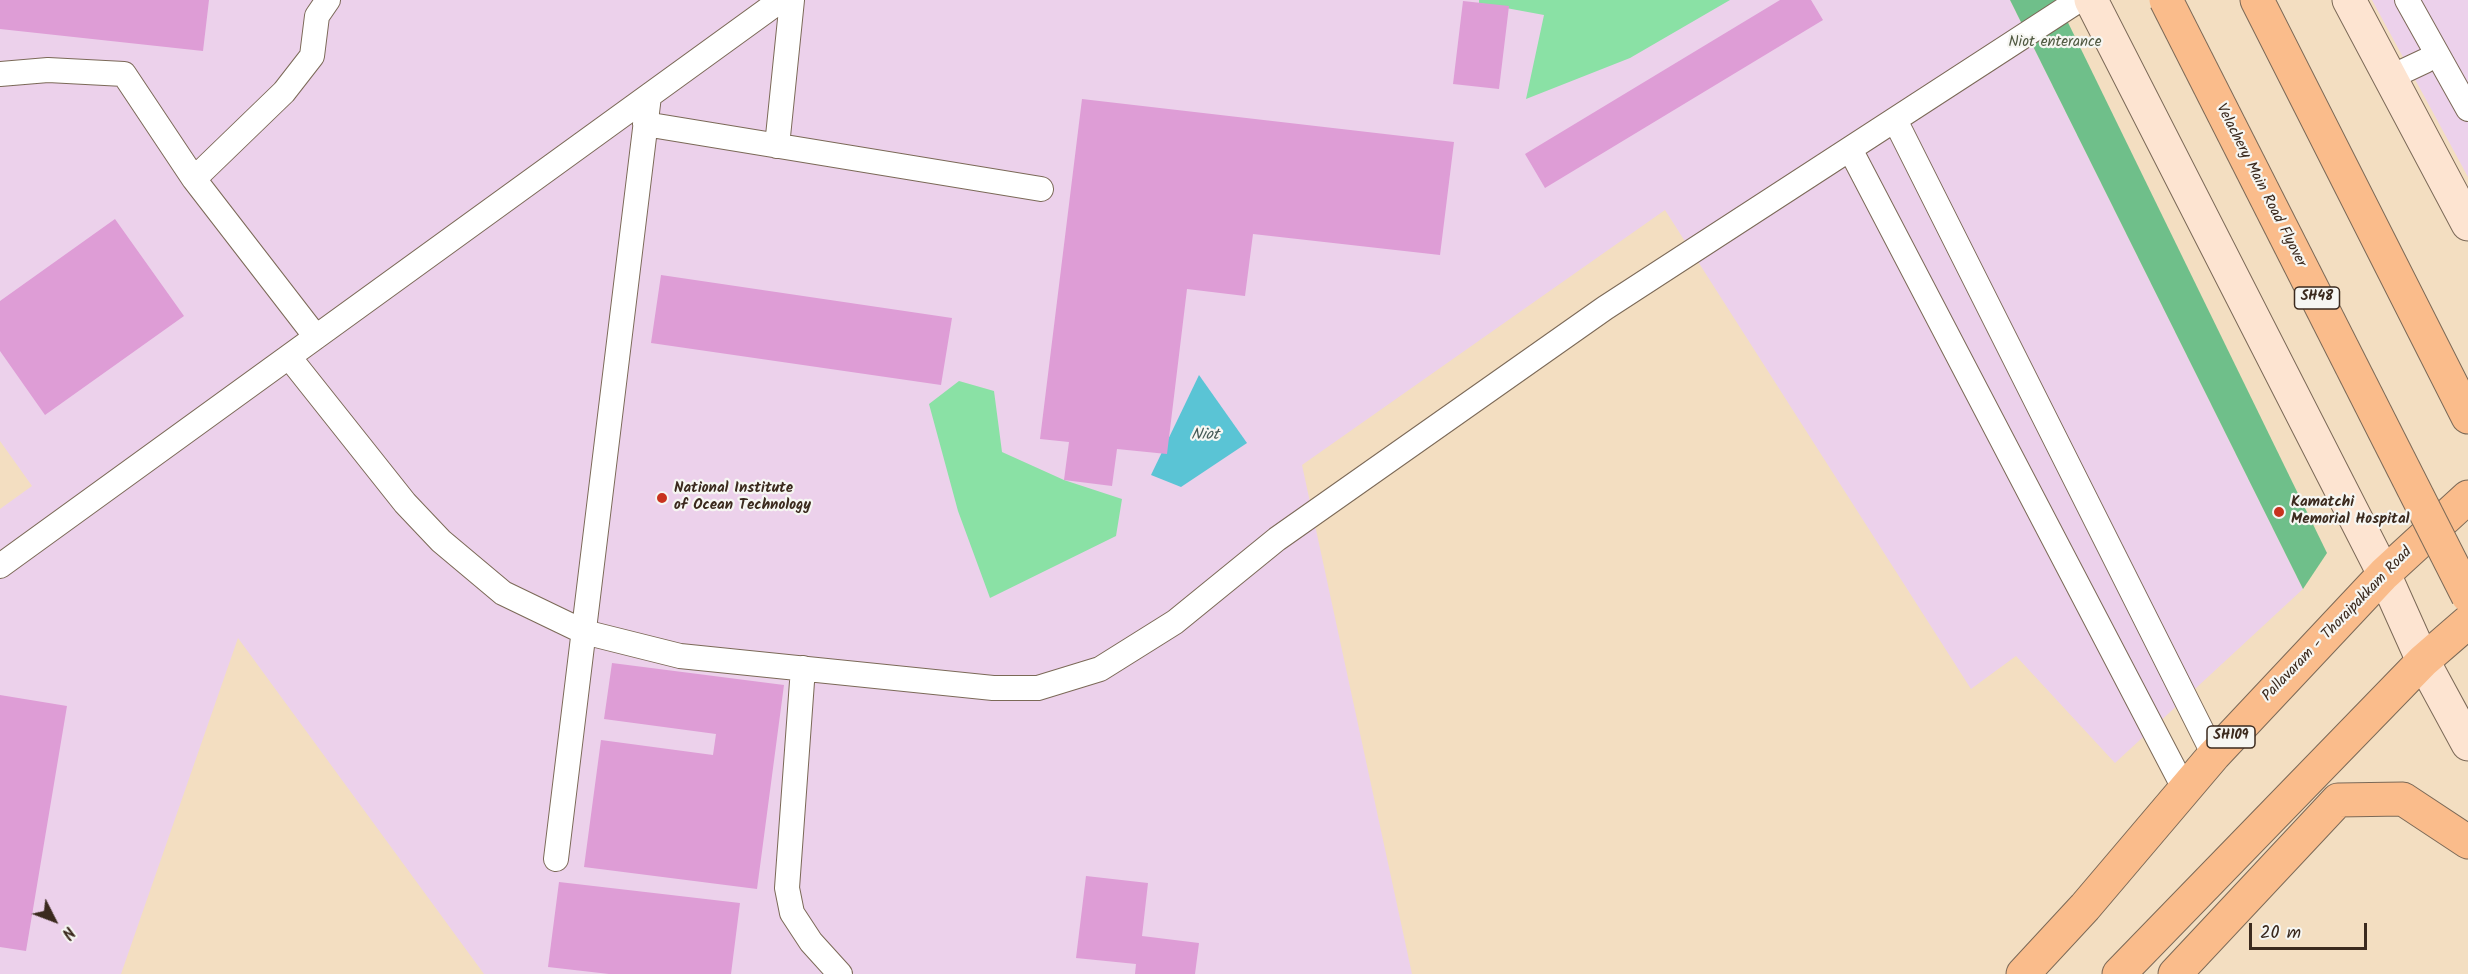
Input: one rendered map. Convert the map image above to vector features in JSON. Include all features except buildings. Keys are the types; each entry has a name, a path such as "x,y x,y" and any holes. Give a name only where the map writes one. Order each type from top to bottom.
{"main road":[{"name":"Velachery Main Road Flyover","path":"2166,0 2468,596"},
{"path":"2257,0 2468,417"},
{"name":"Pallavaram - Thoraipakkam Road","path":"2022,974 2085,907 2214,755 2384,574 2468,497"},
{"path":"2128,964 2423,661 2468,622"},
{"path":"2175,974 2338,800 2403,799 2468,842"}],"street":[{"path":"2091,0 2384,574 2423,661 2468,744"},
{"path":"2349,0 2468,224"}],"lane":[{"path":"194,179 284,92 312,56 317,16 328,0"},
{"path":"0,567 781,0"},
{"path":"777,146 792,0"},
{"path":"289,357 405,503 441,541 503,593 584,632 680,656 993,688 1038,688 1100,669 1175,622 1278,539 1605,308 2079,0"},
{"path":"2407,0 2468,109"},
{"path":"2391,77 2425,61"},
{"path":"0,74 48,70 124,74 194,179 316,338"},
{"path":"556,859 649,96"},
{"path":"1895,120 2214,755"},
{"path":"645,124 1041,189"},
{"path":"1850,149 2185,790"},
{"path":"803,668 787,888 792,913 811,942 840,974"}],"shaded area":[{"name":"National Institute of Ocean Technology","path":"0,0 2010,0 2303,589 2115,763 2016,656 1971,689 1665,210 1302,465 1412,974 484,974 238,638 121,974 0,974 0,509 32,486 0,441"},
{"path":"2372,0 2468,0 2468,177"}],"green space":[{"path":"1479,0 1730,0 1630,58 1526,99 1544,15 1479,3"},
{"name":"Niot enterance","path":"2010,0 2057,0 2327,553 2303,589"},
{"path":"959,381 994,391 1002,452 1064,480 1122,499 1116,536 990,598 958,511 929,404"}],"water":[{"name":"Niot","path":"1199,375 1247,443 1181,487 1151,475"}],"place":[{"name":"National Institute of Ocean Technology","path":"662,498"},
{"name":"Kamatchi Memorial Hospital","path":"2279,512"}]}
